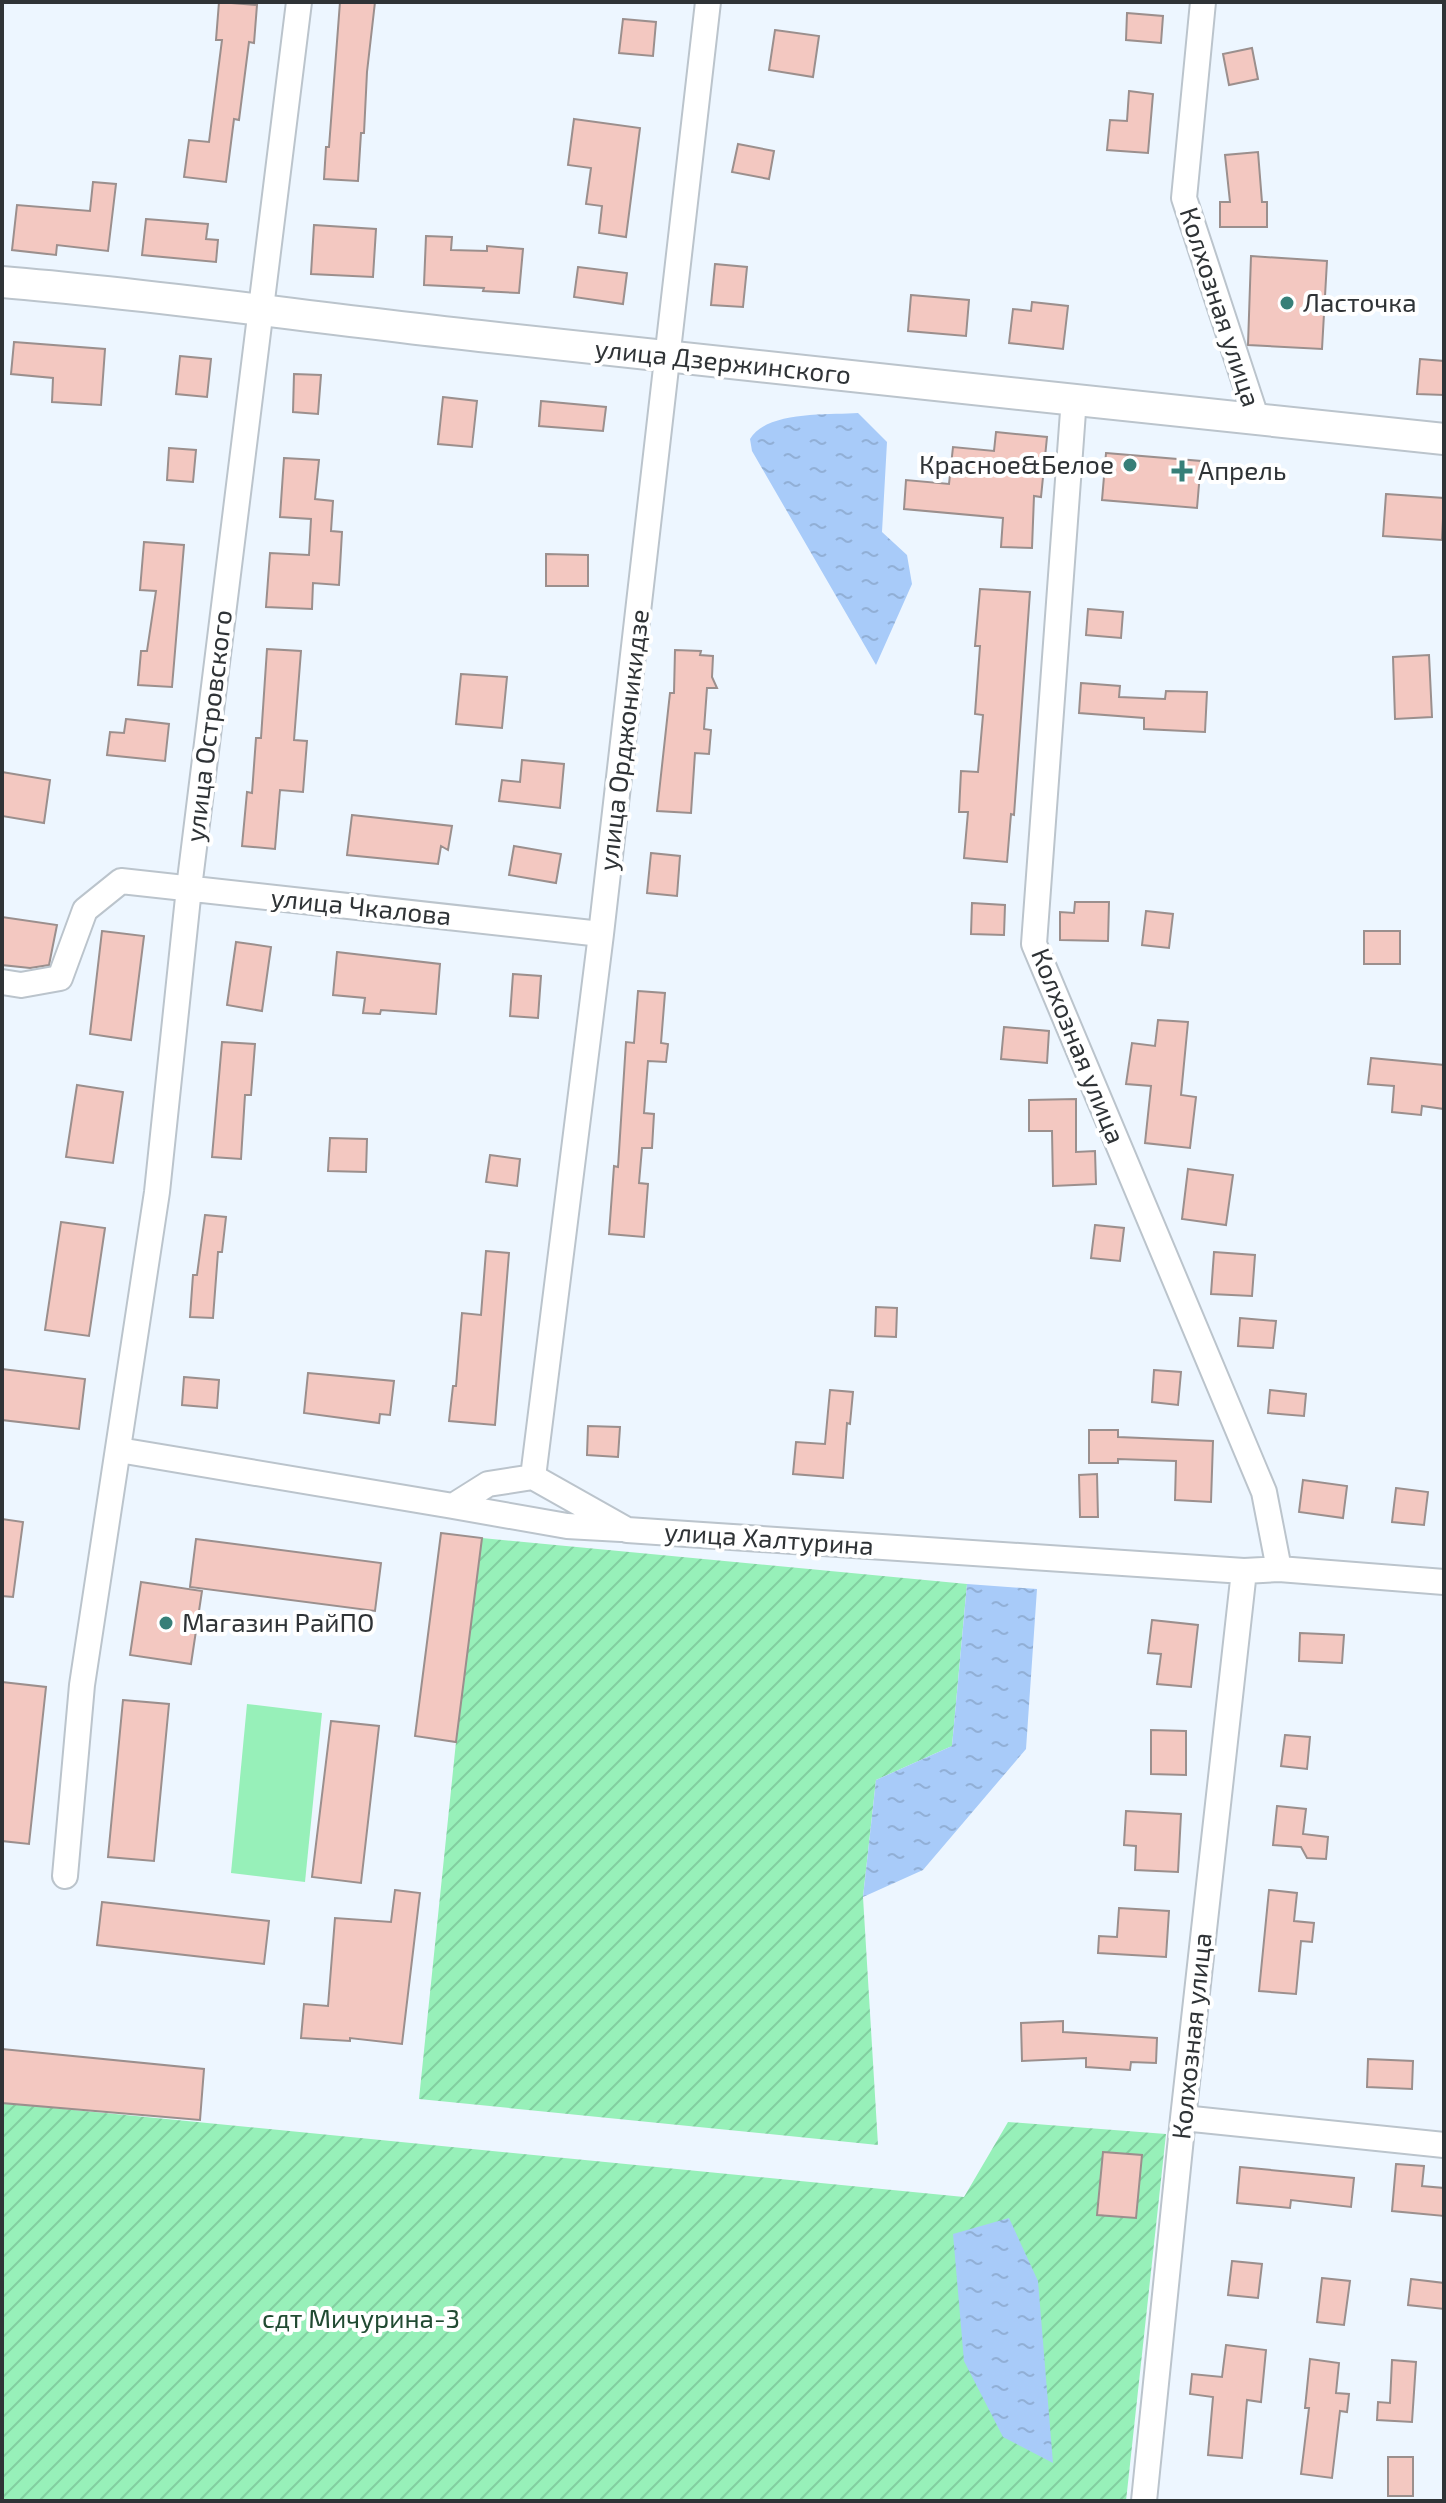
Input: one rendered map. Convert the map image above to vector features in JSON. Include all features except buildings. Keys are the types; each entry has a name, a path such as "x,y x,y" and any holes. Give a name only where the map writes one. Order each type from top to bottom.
{"street":[{"name":"улица Островского","path":"65,1876 82,1685 157,1192 189,888 299,2"},
{"name":"улица Орджоникидзе","path":"533,1477 601,934 708,2"},
{"name":"Колхозная улица","path":"1203,2 1184,198 1257,420"},
{"name":"улица Дзержинского","path":"2,282 1444,439"},
{"name":"Колхозная улица","path":"1074,398 1034,944 1264,1492 1279,1569"},
{"name":"улица Чкалова","path":"2,982 21,985 60,978 85,910 121,881 601,934"},
{"path":"119,1450 567,1526 627,1530"},
{"name":"улица Халтурина","path":"533,1477 627,1530 1244,1571 1279,1569 1444,1582"},
{"path":"453,1506 488,1484 533,1477"},
{"name":"Колхозная улица","path":"1144,2501 1244,1571"},
{"path":"1183,2118 1444,2145"}],"green space":[{"path":"482,1538 967,1584 952,1746 876,1780 863,1897 878,2145 419,2099 456,1742"},
{"path":"247,1704 322,1713 305,1882 231,1873"},
{"name":"сдт Мичурина-3","path":"2,2103 964,2197 1008,2122 1166,2134 1126,2501 2,2501"}],"water":[{"path":"858,413 887,442 882,532 907,555 912,584 876,665 752,451 750,439 769,423 783,419"},
{"path":"967,1584 1037,1589 1026,1749 923,1870 863,1897 876,1780 952,1746"},
{"path":"1009,2218 1038,2281 1053,2463 1003,2437 964,2361 953,2234"}],"place":[{"name":"Ласточка","path":"1287,303"},
{"name":"Красное&Белое","path":"1130,465"},
{"name":"Апрель","path":"1182,471"},
{"name":"Магазин РайПО","path":"166,1623"}]}
